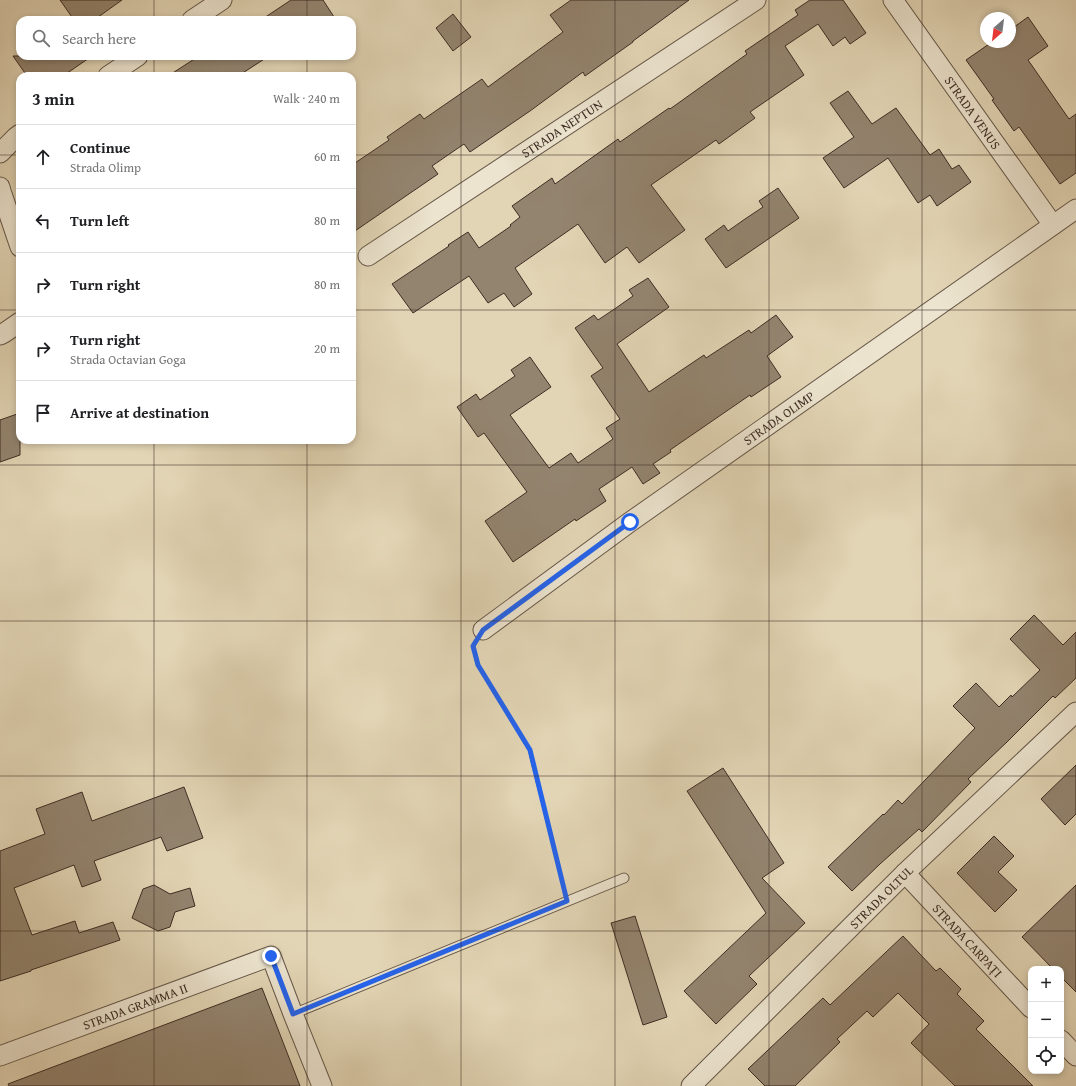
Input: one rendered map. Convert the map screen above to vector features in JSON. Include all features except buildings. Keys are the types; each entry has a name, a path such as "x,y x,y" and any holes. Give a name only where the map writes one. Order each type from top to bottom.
{"street":[{"path":"198,16 222,0"},
{"name":"STRADA NEPTUN","path":"368,256 756,0"},
{"name":"STRADA VENUS","path":"893,0 1053,225"},
{"path":"114,72 132,60"},
{"path":"0,153 16,137"},
{"path":"0,187 0,191 16,236"},
{"name":"STRADA OLIMP","path":"483,630 630,522 1076,209"},
{"path":"2,334 16,325"},
{"name":"STRADA OLTUL","path":"691,1086 904,873 1076,712"},
{"name":"STRADA CARPAȚI","path":"904,873 1028,1005"},
{"name":"STRADA GRAMMA II","path":"0,1056 271,956 293,1014"},
{"path":"293,1014 322,1086"},
{"path":"1064,1043 1076,1056"}],"lane":[{"path":"293,1014 624,878"}],"path":[{"path":"483,630 473,646 478,665 530,750 567,901"}],"route":[{"path":"271,956 293,1014 567,901 530,750 478,665 473,646 483,630 630,522"}]}
